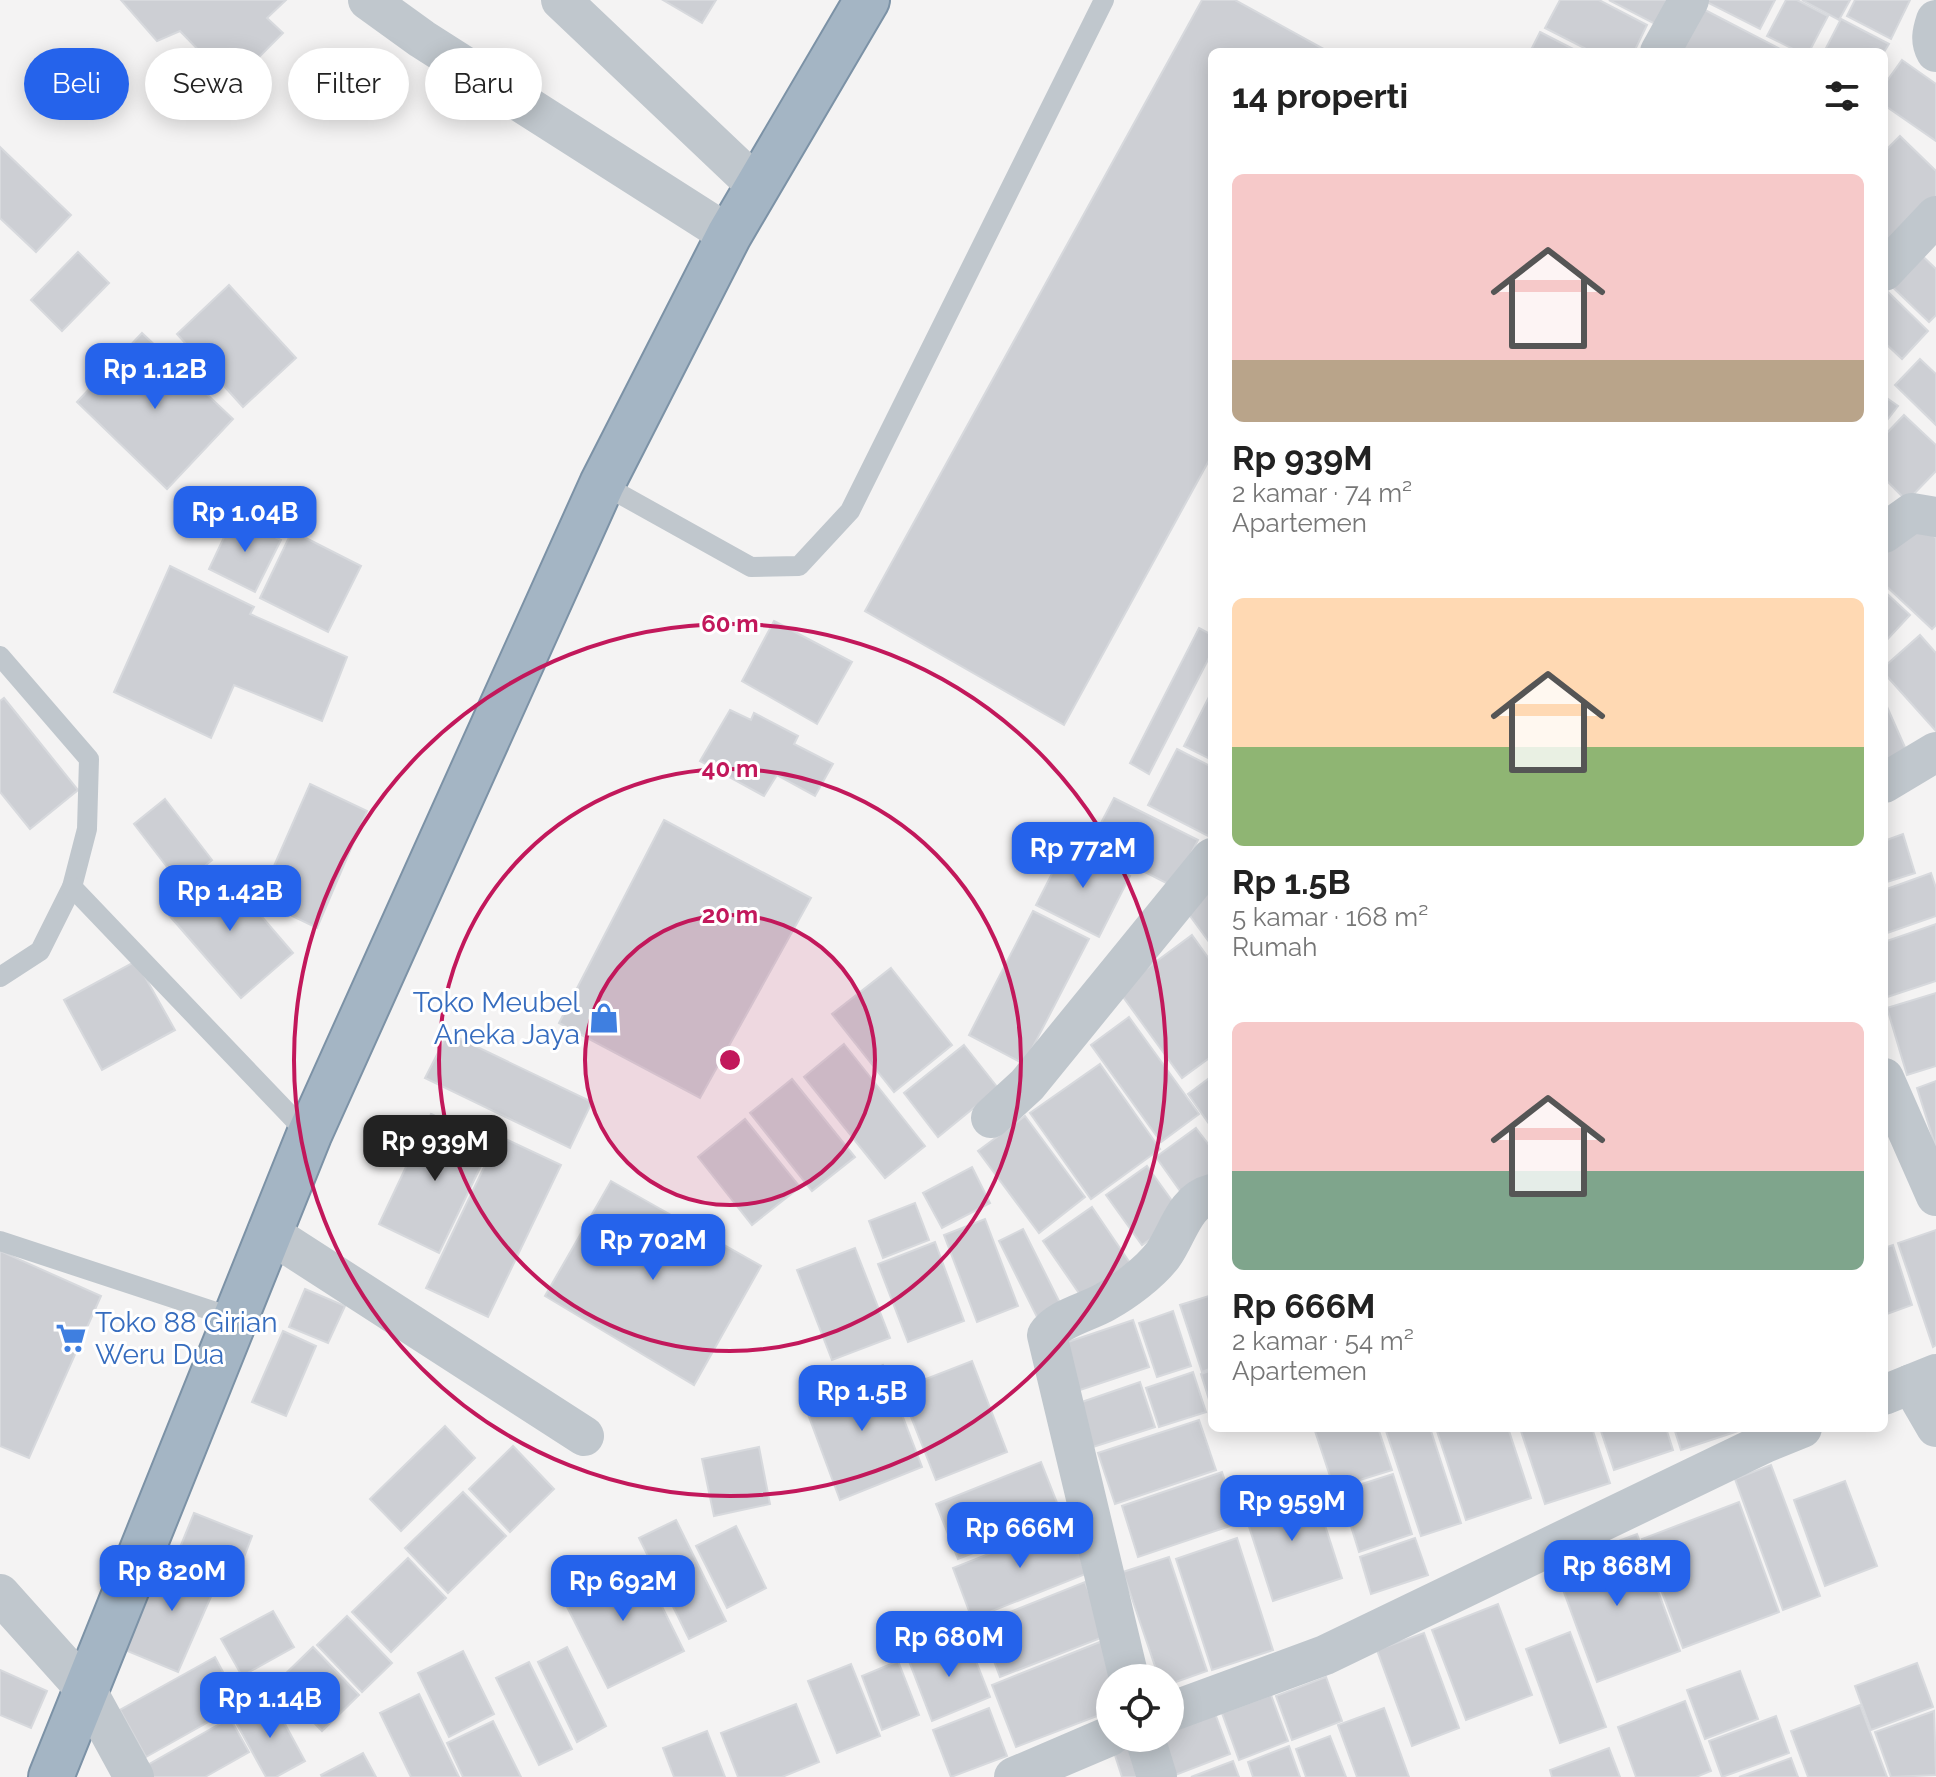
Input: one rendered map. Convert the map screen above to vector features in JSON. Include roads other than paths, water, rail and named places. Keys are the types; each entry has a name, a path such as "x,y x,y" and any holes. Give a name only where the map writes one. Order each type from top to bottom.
{"highway":[{"path":"51,1777 309,1135 602,484 729,235 867,0"}],"street":[{"path":"368,0 422,39 729,235"},
{"path":"561,0 758,187"},
{"path":"1662,48 1689,0"},
{"path":"1936,20 1932,43 1936,52"},
{"path":"1888,267 1936,216"},
{"path":"1888,781 1936,752"},
{"path":"991,1118 1027,1085 1208,863"},
{"path":"1888,1087 1936,1196"},
{"path":"1126,1664 1047,1335 1054,1327 1107,1301 1151,1268 1165,1252 1176,1229 1194,1205 1201,1197 1208,1195"},
{"path":"268,1232 584,1436"},
{"path":"1910,1384 1936,1427"},
{"path":"1184,1707 1325,1655 1792,1432"},
{"path":"0,1594 87,1691 134,1777"},
{"path":"1014,1777 1096,1742"},
{"path":"1149,1752 1157,1777"}],"lane":[{"path":"602,484 751,567 799,566 850,511 1104,0"},
{"path":"0,656 89,759 87,829 72,887 40,951 0,977"},
{"path":"72,887 309,1135"},
{"path":"0,1241 234,1318"}],"place":[{"name":"Toko Meubel Aneka Jaya","path":"604,1018"},
{"name":"Toko 88 Girian Weru Dua","path":"71,1338"}]}
